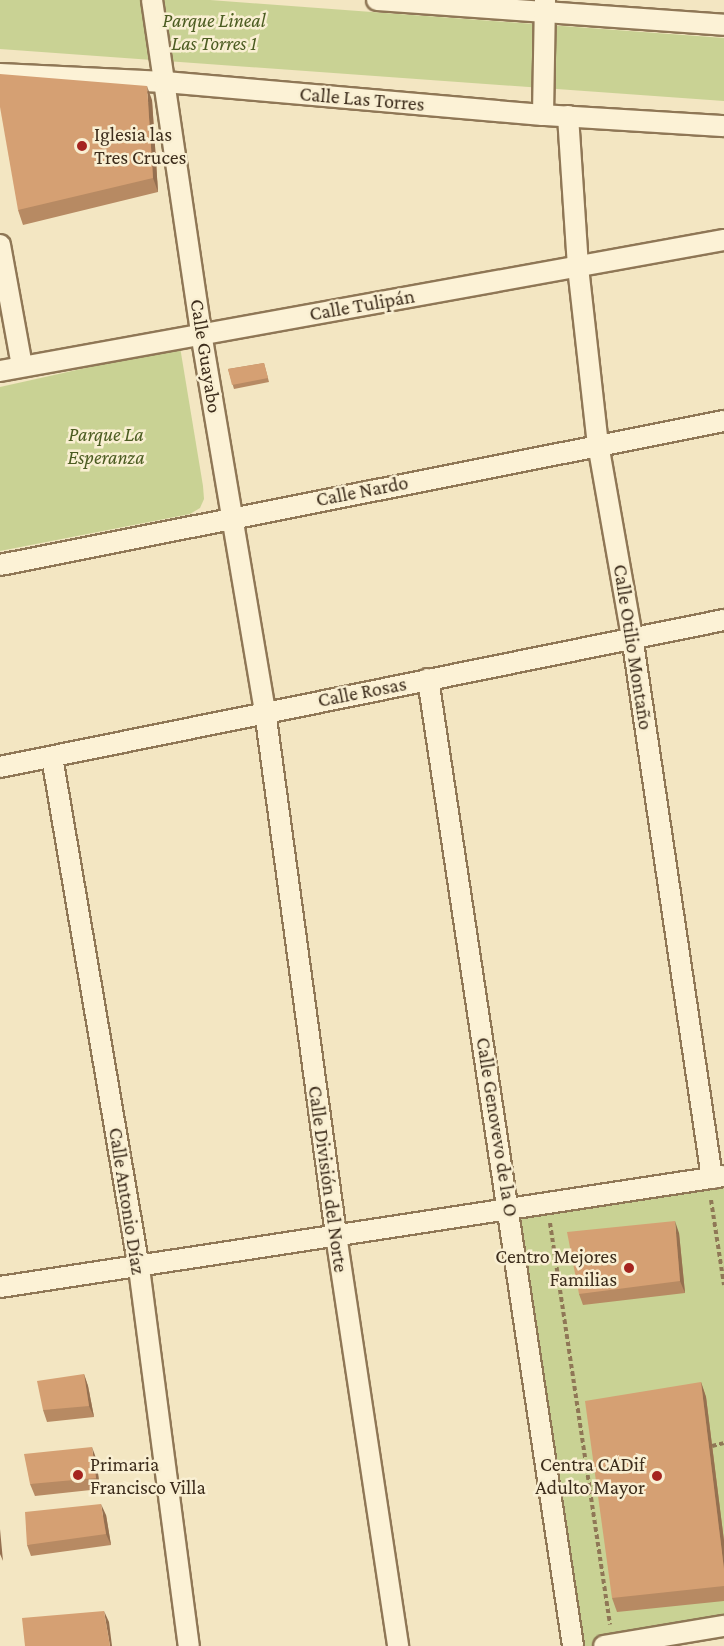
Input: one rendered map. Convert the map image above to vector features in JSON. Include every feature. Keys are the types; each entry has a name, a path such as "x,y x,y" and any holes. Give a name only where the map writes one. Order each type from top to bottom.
{"street":[{"name":"Calle Guayabo","path":"152,0 201,333 265,711"},
{"path":"377,0 546,6 724,26"},
{"path":"543,115 546,6"},
{"name":"Calle Las Torres","path":"0,74 165,82 543,115 724,126"},
{"name":"Calle Otilio Montaño","path":"568,116 578,267 598,444 632,636 716,1187"},
{"name":"Calle Tulipán","path":"0,371 724,240"},
{"path":"0,245 22,366"},
{"name":"Calle Nardo","path":"0,565 598,444 724,421"},
{"name":"Calle Rosas","path":"0,767 632,636 724,620"},
{"name":"Calle Genovevo de la O","path":"428,679 510,1207 573,1646"},
{"name":"Calle División del Norte","path":"265,711 336,1235 398,1646"},
{"name":"Calle Antonio Díaz","path":"52,757 139,1268 189,1646"},
{"path":"0,1287 139,1268 510,1207 716,1187"},
{"path":"607,1638 724,1626"}],"path":[{"path":"699,1199 716,1187"},
{"path":"716,1187 724,1285"},
{"path":"561,1218 549,1219 603,1579 607,1638"},
{"path":"712,1446 724,1443"},
{"path":"592,1503 603,1506"},
{"path":"603,1579 612,1573"}],"green space":[{"name":"Parque Lineal Las Torres 1","path":"0,0 210,0 724,38 724,101 0,49"},
{"name":"Parque La Esperanza","path":"180,347 203,486 204,499 200,508 190,514 0,551 0,387"},
{"path":"724,1176 724,1626 604,1646 573,1646 510,1207"}],"building":[{"name":"Iglesia las Tres Cruces","path":"0,74 147,86 153,178 18,210 0,107"},
{"path":"264,363 268,378 232,385 228,369"},
{"name":"Centro Mejores Familias","path":"675,1221 680,1281 579,1294 567,1232"},
{"path":"84,1374 89,1406 43,1410 37,1381"},
{"name":"Centra CADif Adulto Mayor","path":"701,1382 724,1569 724,1586 612,1598 585,1401"},
{"path":"92,1447 96,1478 30,1484 24,1454"},
{"path":"101,1504 106,1534 27,1545 25,1512"},
{"path":"104,1611 110,1646 25,1646 22,1618"}],"place":[{"name":"Iglesia las Tres Cruces","path":"82,146"},
{"name":"Centro Mejores Familias","path":"629,1268"},
{"name":"Primaria Francisco Villa","path":"78,1475"},
{"name":"Centra CADif Adulto Mayor","path":"657,1476"}]}
